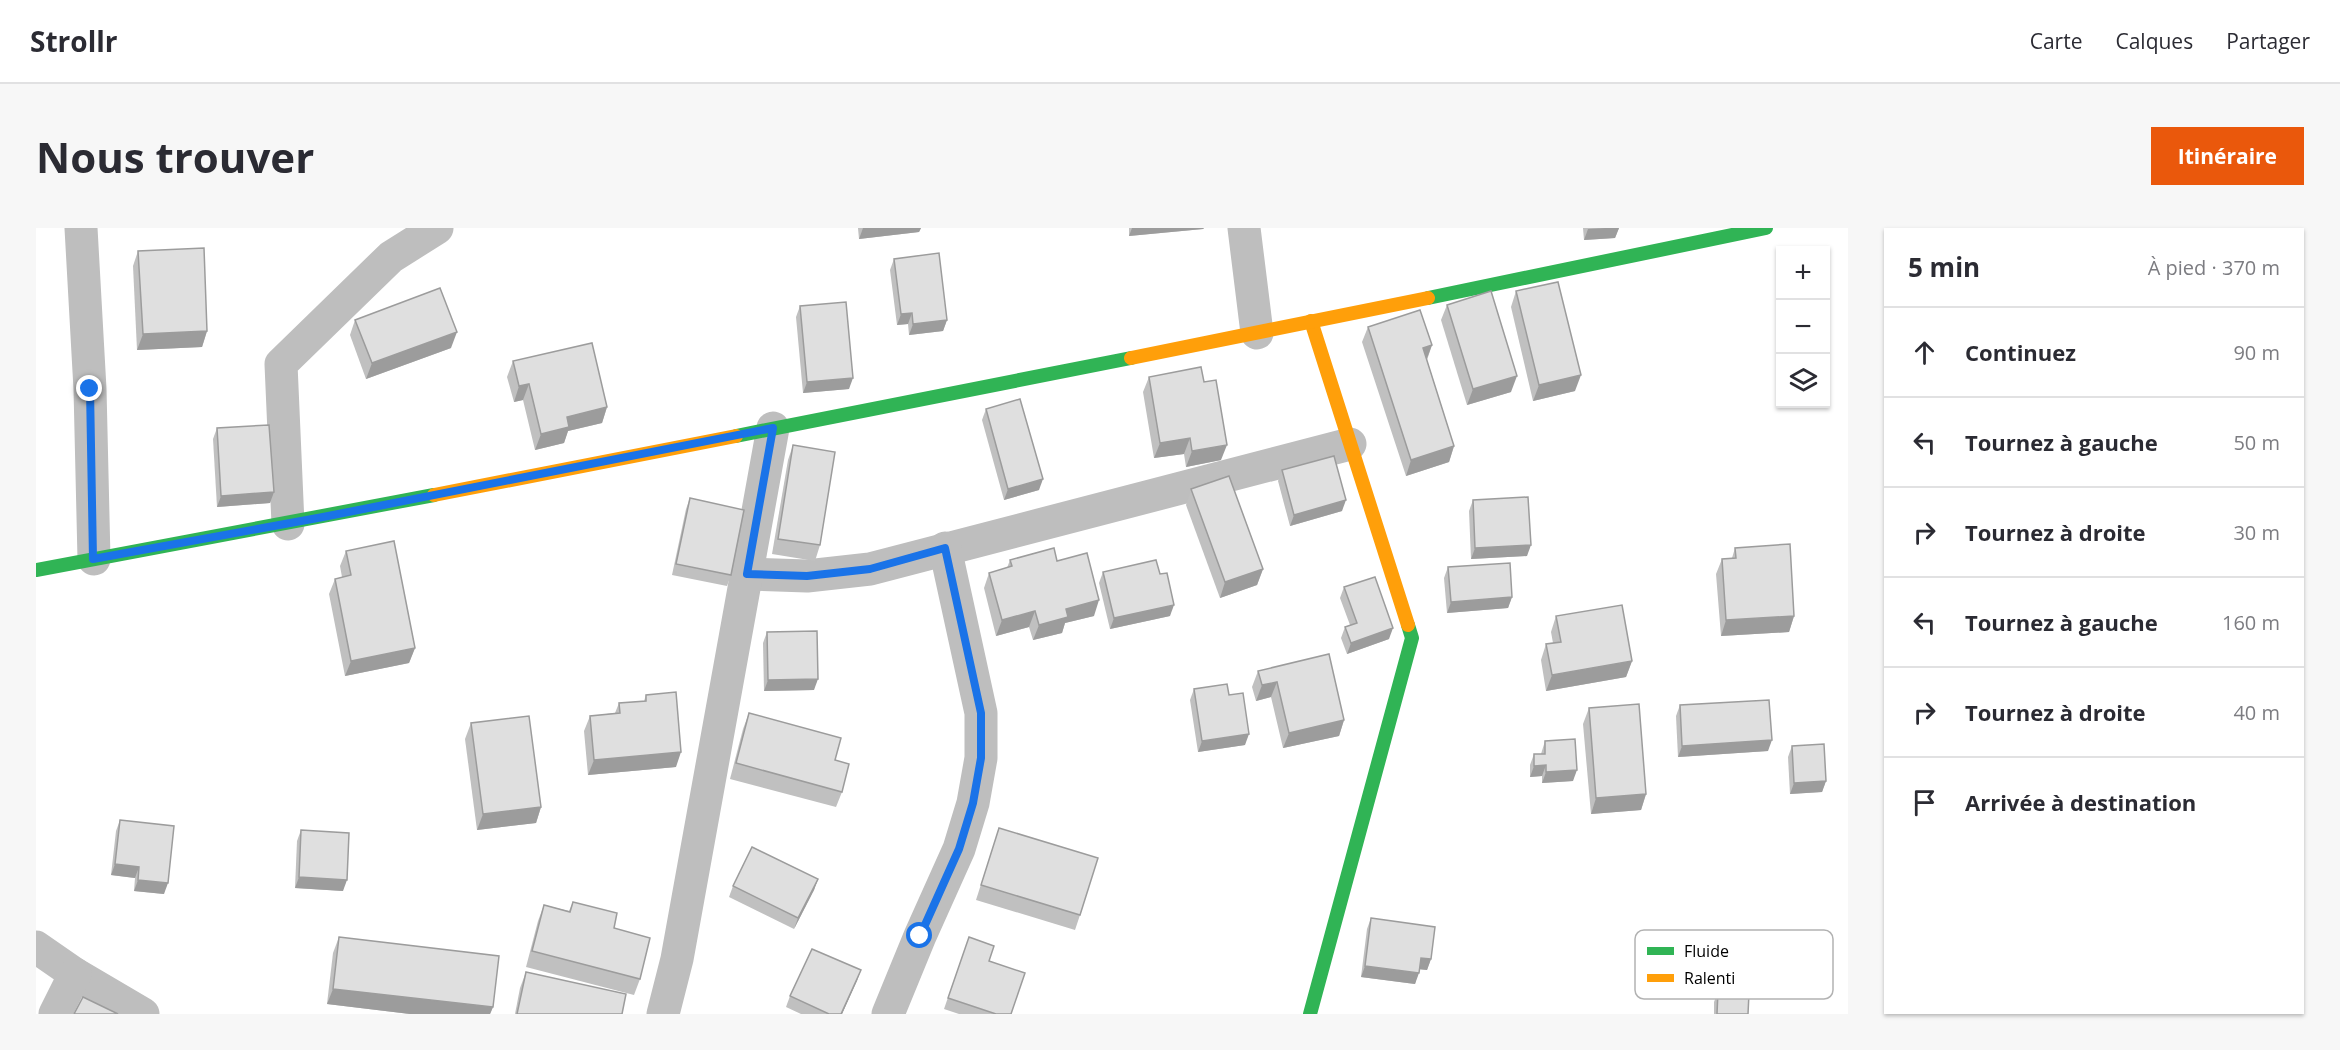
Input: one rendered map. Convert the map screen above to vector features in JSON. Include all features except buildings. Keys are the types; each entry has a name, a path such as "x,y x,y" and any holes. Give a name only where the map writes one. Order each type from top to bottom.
{"street":[{"path":"81,228 90,389 93,559"},
{"path":"288,524 281,364 391,257 437,228"},
{"path":"1244,228 1257,333"},
{"path":"36,570 288,524 1257,333 1766,228"},
{"path":"1310,1014 1412,638 1311,321"},
{"path":"663,1014 677,959 773,428"},
{"path":"747,574 807,576 870,569 1350,444"},
{"path":"888,1014 959,849 973,803 981,758 981,713 945,548"},
{"path":"36,947 75,974 143,1014"},
{"path":"55,1014 75,974"}],"traffic: fast":[{"path":"1428,298 1766,228"},
{"path":"736,436 1131,358"},
{"path":"36,570 434,495"},
{"path":"1310,1014 1412,638 1408,625"}],"traffic: slow":[{"path":"1131,358 1428,298"},
{"path":"1311,321 1408,625"},
{"path":"434,495 736,436"}],"route":[{"path":"90,389 93,559 323,517 773,428 747,574 807,576 870,569 945,548 981,713 981,758 973,803 959,849 920,936"}]}
